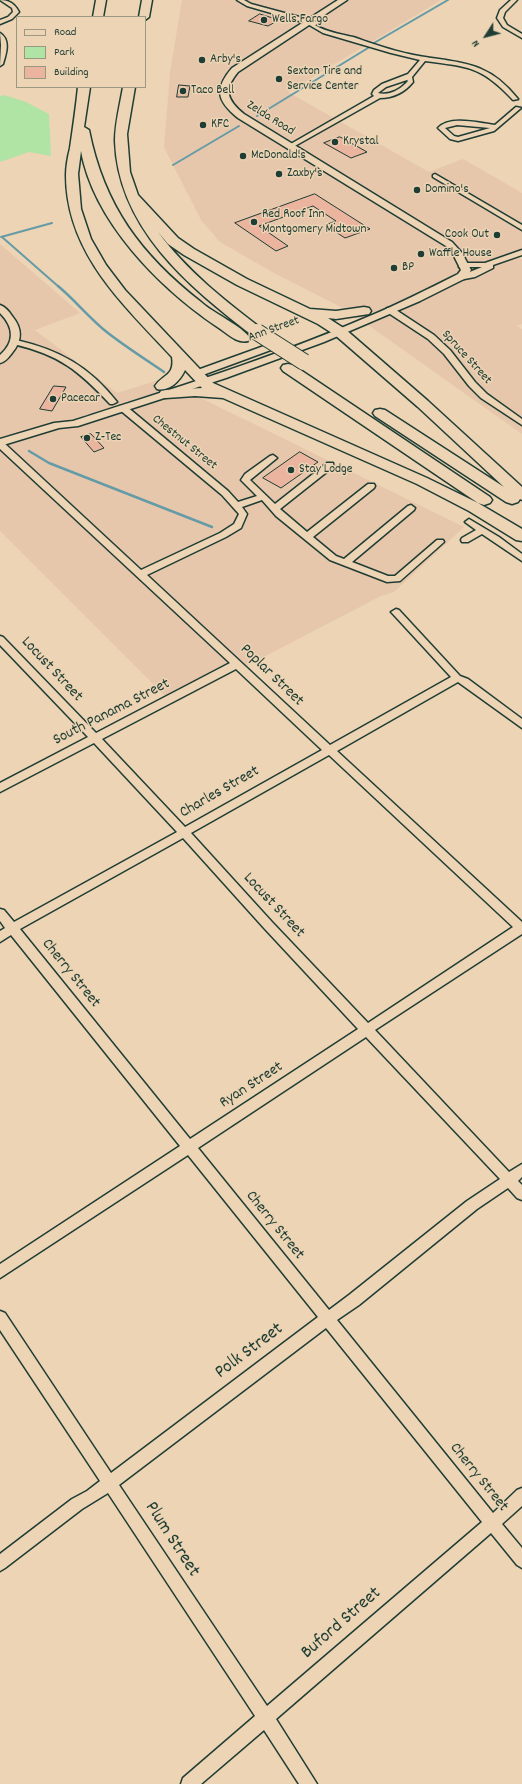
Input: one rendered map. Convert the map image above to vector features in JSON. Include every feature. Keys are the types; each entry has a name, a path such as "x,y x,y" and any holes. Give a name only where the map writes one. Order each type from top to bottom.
{"highway":[{"path":"98,16 101,0"},
{"path":"144,16 147,0"},
{"path":"84,88 72,174 75,209 85,239 100,266 120,293 208,386 422,480 475,508 522,536"},
{"path":"129,88 122,122 121,141 123,167 132,196 152,235 168,256 222,306 257,332 522,506"},
{"path":"81,104 84,140 91,169 98,187 118,221 159,272 197,306 522,526"},
{"path":"132,196 173,241 189,252 235,278 303,311 329,328 423,404 522,495"},
{"path":"303,311 324,315 364,312"},
{"path":"164,390 178,372 181,362 179,354"},
{"path":"164,390 214,392 230,396"}],"main road":[{"name":"Zelda Road","path":"343,0 240,66 228,77 223,91 226,101 234,111 448,244 458,253 462,265"},
{"path":"459,278 466,270 462,265"},
{"name":"Ann Street","path":"0,444 58,425 74,424 118,405 201,378 329,328 429,284 462,265"},
{"name":"Ann Street","path":"329,328 390,310 459,278"},
{"name":"Ann Street","path":"201,378 291,339"}],"street":[{"path":"0,22 13,17 16,12 14,7 3,0"},
{"path":"240,0 249,5 308,22 311,26 370,45 424,58 464,64 482,70 500,82 519,99 509,103 512,106 520,108"},
{"path":"514,0 502,11 500,18 505,26 522,36"},
{"path":"0,35 5,46 0,64"},
{"path":"379,96 375,94 378,89 400,79 409,77 424,58"},
{"path":"290,146 379,96 389,96 407,86 411,81 409,77"},
{"path":"496,127 458,124 445,125 441,128 452,138 458,139 492,130 496,127 520,108"},
{"path":"435,176 522,228"},
{"path":"512,222 522,218"},
{"name":"Ann Street","path":"459,278 472,275 522,252"},
{"name":"Ann Street","path":"462,265 484,265 498,262"},
{"path":"0,308 11,318 16,331 16,342 13,348 0,360"},
{"name":"Spruce Street","path":"390,310 431,336 447,352 472,384 484,396 522,423"},
{"name":"Chestnut Street","path":"16,342 48,350 68,360 88,376 118,405 233,501"},
{"name":"Poplar Street","path":"0,444 329,751 522,928"},
{"path":"273,458 248,476 245,480 279,514 333,558 345,564 387,579 397,579 440,542"},
{"path":"275,509 330,465"},
{"path":"307,537 371,486"},
{"path":"233,501 245,504 263,497"},
{"path":"141,574 223,535 238,526 243,514 233,501"},
{"path":"345,564 411,508"},
{"path":"469,522 522,558"},
{"path":"465,540 482,531"},
{"path":"396,612 457,678 465,681 522,724"},
{"name":"Locust Street","path":"0,639 4,651 95,738 185,832 268,925 522,1194"},
{"name":"South Panama Street","path":"0,788 237,664"},
{"name":"Charles Street","path":"0,937 12,928 457,678"},
{"name":"Cherry Street","path":"0,913 522,1560"},
{"name":"Ryan Street","path":"0,1272 522,928"},
{"name":"Polk Street","path":"0,1563 354,1300 472,1205 496,1190 522,1170"},
{"name":"Plum Street","path":"0,1318 110,1482 308,1784"},
{"name":"Buford Street","path":"188,1784 474,1537 506,1512 522,1495"}],"shaded area":[{"path":"182,0 441,0 288,92 429,172 463,159 522,193 522,256 519,258 522,260 522,324 517,326 522,329 522,434 347,310 274,273 220,242 201,220 164,147 170,73"},
{"path":"0,244 80,313 35,330 117,393 162,379 464,527 394,592 381,596 173,704 0,531"}],"green space":[{"path":"4,95 26,102 49,114 51,156 29,152 0,162 0,96"}],"building":[{"name":"Wells Fargo","path":"260,14 279,20 268,26 249,21"},
{"name":"Taco Bell","path":"179,85 190,86 188,97 177,97"},
{"path":"340,137 367,152 351,158 324,143"},
{"name":"Red Roof Inn Montgomery Midtown","path":"315,194 370,229 345,238 325,225 336,221 313,206 259,226 288,246 276,251 235,223"},
{"name":"Pacecar","path":"54,386 66,387 52,411 40,409"},
{"path":"91,434 104,448 94,452 81,437"},
{"name":"Stay Lodge","path":"300,452 318,462 281,488 263,478"}],"waterway":[{"path":"374,43 448,0"},
{"path":"257,116 368,48"},
{"path":"173,165 239,126"},
{"path":"1,237 52,223"},
{"path":"2,237 59,287"},
{"path":"58,286 108,333 164,372"},
{"path":"29,451 49,463 212,527"}],"place":[{"name":"Wells Fargo","path":"264,20"},
{"name":"Arby's","path":"202,60"},
{"name":"Sexton Tire and Service Center","path":"279,79"},
{"name":"Taco Bell","path":"183,91"},
{"name":"KFC","path":"203,125"},
{"name":"Krystal","path":"335,142"},
{"name":"McDonald's","path":"243,156"},
{"name":"Zaxby's","path":"279,174"},
{"name":"Domino's","path":"417,190"},
{"name":"Red Roof Inn Montgomery Midtown","path":"254,222"},
{"name":"Cook Out","path":"497,235"},
{"name":"Waffle House","path":"421,254"},
{"name":"BP","path":"394,268"},
{"name":"Pacecar","path":"53,399"},
{"name":"Z-Tec","path":"87,438"},
{"name":"Stay Lodge","path":"291,470"}]}
